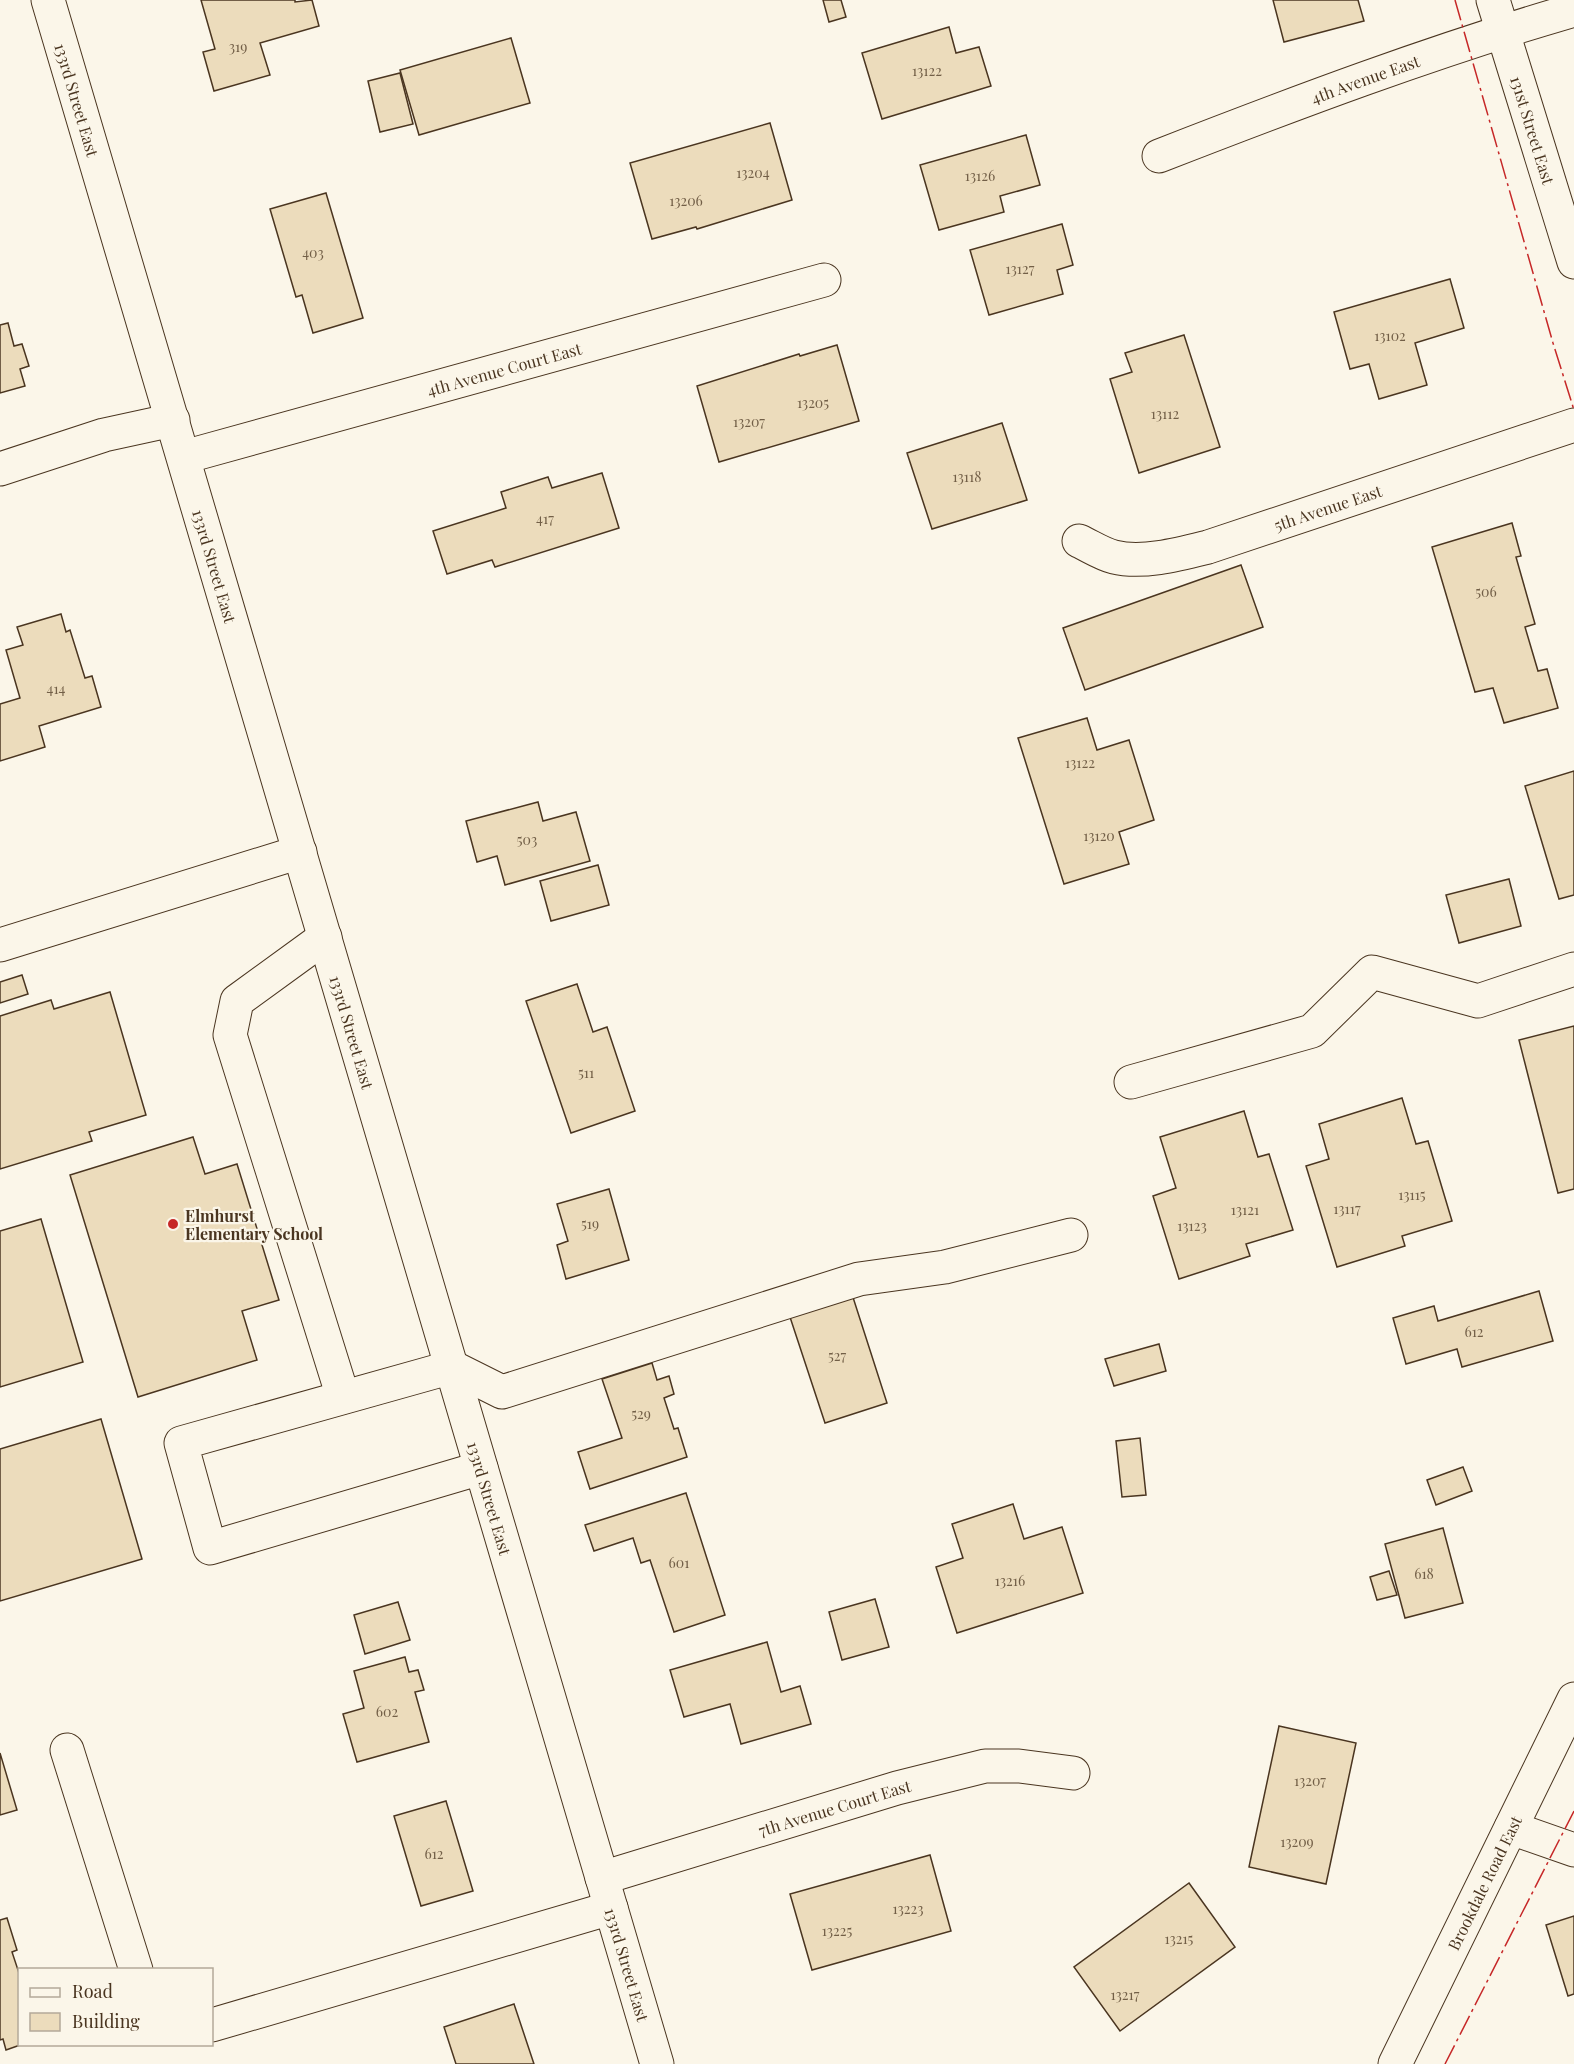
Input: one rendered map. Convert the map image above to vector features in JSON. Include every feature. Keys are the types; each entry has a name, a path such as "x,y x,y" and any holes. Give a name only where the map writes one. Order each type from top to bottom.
{"street":[{"name":"133rd Street East","path":"48,0 657,2064"},
{"name":"131st Street East","path":"1493,0 1574,262"},
{"name":"4th Avenue East","path":"1159,156 1257,118 1502,31 1574,10"},
{"name":"4th Avenue Court East","path":"184,457 824,280"},
{"path":"0,469 104,435 173,420"},
{"name":"5th Avenue East","path":"1079,541 1114,557 1172,556 1208,547 1574,425"},
{"path":"0,945 300,852"},
{"path":"325,937 237,1001 230,1035 342,1397"},
{"path":"1131,1082 1312,1031 1372,972 1478,1001 1574,969"},
{"path":"481,1468 369,1499 210,1548 181,1443 452,1367 502,1392 859,1279 945,1267 1071,1235"},
{"name":"Brookdale Road East","path":"1395,2064 1574,1699"},
{"path":"68,1750 135,1968"},
{"name":"7th Avenue Court East","path":"213,2025 606,1893 897,1788 986,1766 1019,1766 1073,1773"},
{"path":"1511,1828 1574,1850"}],"building":[{"path":"201,0 295,0 295,2 312,0 319,26 260,43 270,75 214,91 203,52 215,49"},
{"path":"823,0 841,0 846,17 829,22"},
{"path":"1273,0 1358,0 1364,21 1284,42"},
{"path":"949,27 956,53 979,47 991,86 882,119 862,53"},
{"path":"511,38 530,103 419,135 400,70"},
{"path":"400,73 413,124 380,132 368,81"},
{"path":"770,123 792,200 697,229 696,227 652,239 630,163"},
{"path":"1026,135 1040,185 1000,196 1004,212 939,230 920,165"},
{"path":"326,193 363,318 313,333 302,295 296,297 270,209"},
{"path":"1062,224 1073,265 1057,270 1063,294 989,315 970,250"},
{"path":"1450,279 1464,328 1415,343 1427,385 1379,399 1369,364 1350,369 1334,312"},
{"path":"8,323 14,346 22,344 29,366 20,369 25,386 0,393 0,325"},
{"path":"1184,335 1220,447 1139,473 1110,379 1132,372 1125,353"},
{"path":"837,345 859,421 719,462 697,386 799,354 800,356"},
{"path":"1002,423 1027,500 932,529 907,453"},
{"path":"602,473 619,528 495,567 492,560 447,574 433,531 506,508 501,492 548,477 552,488"},
{"path":"1512,523 1521,556 1516,557 1535,624 1525,627 1538,671 1547,669 1558,708 1504,723 1493,688 1475,692 1432,547"},
{"path":"1241,565 1263,627 1085,690 1063,628"},
{"path":"61,614 66,632 70,630 85,678 92,676 101,707 39,726 45,747 0,761 0,704 20,698 6,650 23,645 17,627"},
{"path":"1087,718 1097,750 1129,740 1154,820 1119,832 1129,864 1064,884 1018,738"},
{"path":"1574,771 1574,895 1559,899 1525,786"},
{"path":"538,802 543,821 576,812 590,861 505,885 497,856 477,862 466,821"},
{"path":"598,865 609,905 551,921 540,881"},
{"path":"1509,879 1521,926 1459,943 1446,895"},
{"path":"22,975 28,994 0,1003 0,982"},
{"path":"577,984 593,1032 607,1027 635,1111 571,1133 526,1001"},
{"path":"110,992 146,1115 89,1132 92,1141 0,1169 0,1016 51,1000 54,1009"},
{"path":"1574,1026 1574,1189 1558,1193 1519,1040"},
{"path":"1402,1098 1416,1144 1428,1141 1452,1221 1402,1236 1405,1246 1337,1267 1306,1166 1329,1159 1319,1124"},
{"path":"1244,1111 1258,1157 1269,1154 1293,1230 1246,1244 1250,1256 1179,1279 1153,1196 1176,1188 1160,1137"},
{"path":"193,1137 205,1174 237,1164 279,1300 242,1311 257,1360 138,1397 70,1175"},
{"path":"609,1189 629,1260 566,1279 557,1245 568,1241 557,1204"},
{"path":"41,1219 83,1362 0,1387 0,1231"},
{"path":"850,1288 887,1403 825,1423 787,1308"},
{"path":"1539,1291 1553,1341 1462,1367 1457,1349 1406,1364 1393,1318 1434,1306 1438,1321"},
{"path":"1159,1344 1166,1371 1114,1386 1105,1359"},
{"path":"652,1363 657,1380 669,1376 674,1394 664,1398 674,1429 678,1428 687,1457 590,1489 578,1452 622,1438 602,1379"},
{"path":"101,1419 142,1559 0,1601 0,1449"},
{"path":"1140,1438 1146,1495 1122,1497 1116,1441"},
{"path":"1463,1467 1472,1491 1436,1505 1427,1480"},
{"path":"686,1493 725,1615 674,1632 650,1560 641,1563 633,1538 594,1551 585,1525"},
{"path":"1013,1504 1024,1539 1062,1527 1083,1593 957,1633 936,1567 963,1558 952,1524"},
{"path":"1443,1528 1463,1603 1405,1618 1385,1544"},
{"path":"1389,1571 1397,1595 1377,1600 1370,1577"},
{"path":"875,1599 889,1647 842,1660 829,1612"},
{"path":"398,1602 410,1640 365,1654 354,1615"},
{"path":"767,1642 781,1692 800,1686 811,1724 741,1744 730,1704 684,1717 670,1670"},
{"path":"405,1657 409,1672 418,1670 424,1690 415,1692 429,1742 357,1762 343,1714 364,1708 354,1671"},
{"path":"1279,1726 1356,1743 1326,1884 1249,1867"},
{"path":"0,1753 17,1810 0,1815"},
{"path":"446,1801 473,1891 421,1906 394,1816"},
{"path":"930,1855 951,1931 812,1970 790,1894"},
{"path":"1189,1883 1235,1947 1120,2031 1074,1967"},
{"path":"1574,1916 1574,1994 1568,1996 1546,1925"},
{"path":"7,1918 17,1950 12,1952 18,1970 18,2046 6,2050 3,2039 0,2040 0,1920"},
{"path":"514,2004 534,2064 456,2064 444,2027"}],"power":[{"path":"1455,0 1574,410"},
{"path":"1445,2064 1574,1811"}],"place":[{"name":"Elmhurst Elementary School","path":"173,1224"}]}
